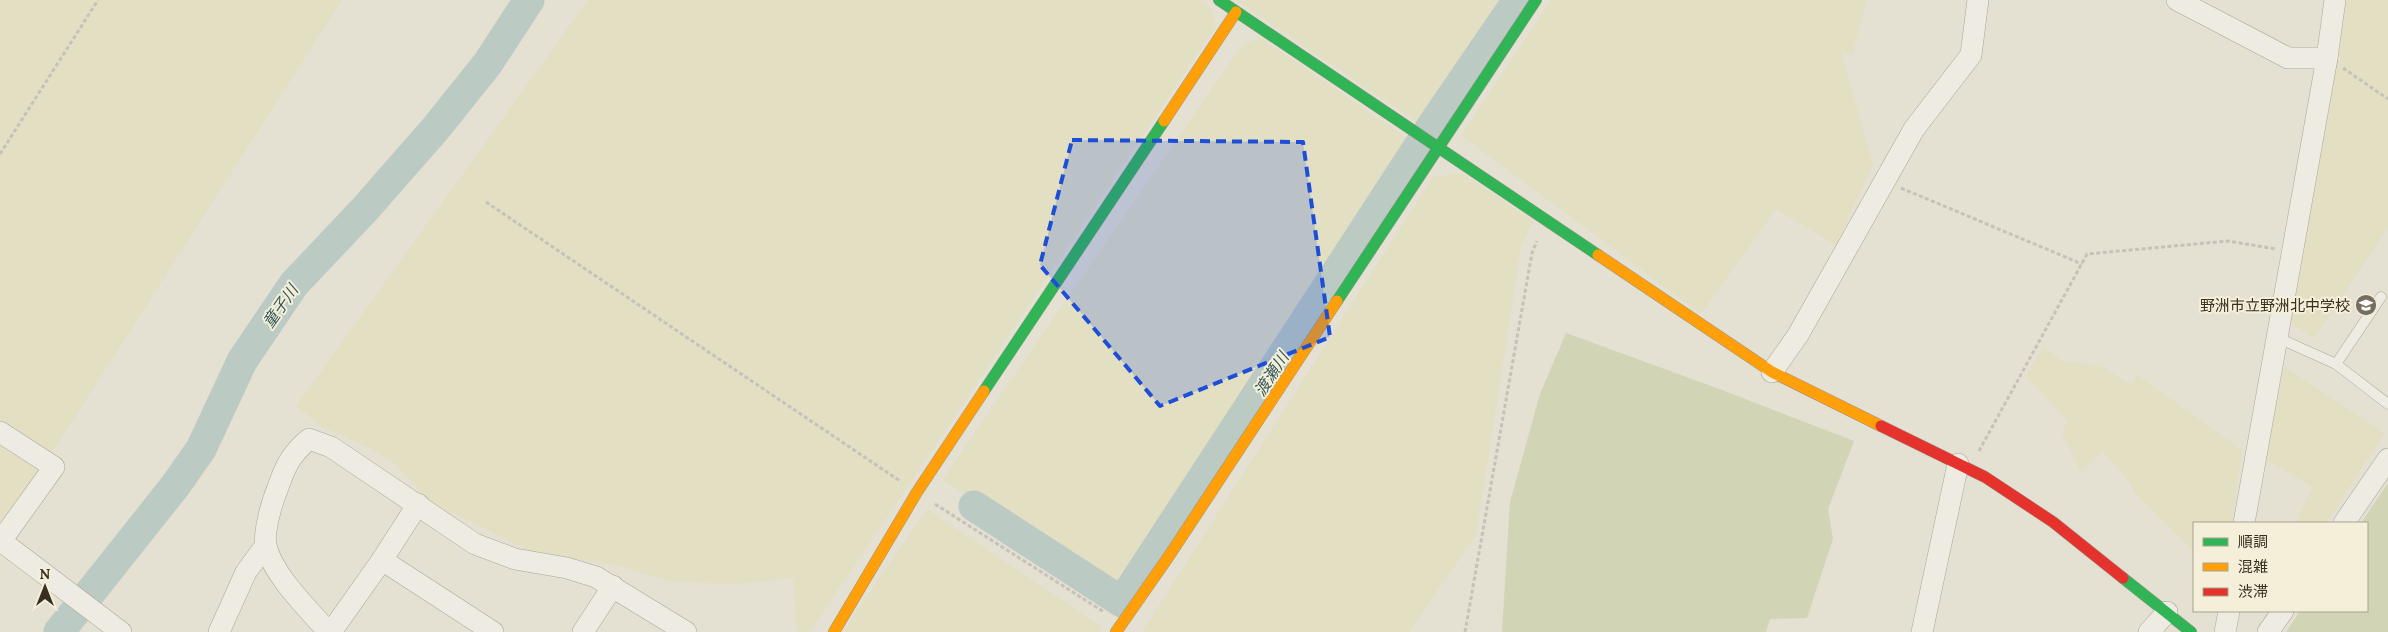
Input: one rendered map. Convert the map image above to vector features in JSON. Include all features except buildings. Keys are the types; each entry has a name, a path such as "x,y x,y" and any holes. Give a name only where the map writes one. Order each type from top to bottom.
{"street":[{"path":"1219,0 1772,372 1985,477 2052,522 2191,632"},
{"path":"1124,629 1169,556 1536,0"},
{"path":"1772,372 1798,335 1914,129 1972,54 1978,0"},
{"path":"2177,0 2288,58 2327,58"},
{"path":"2244,522 2291,251 2327,58 2335,0"},
{"path":"834,632 917,492 1236,12"},
{"path":"0,432 54,467 2,542 122,632"},
{"path":"219,632 246,572 266,545 272,503 287,464 294,452 308,439 332,447 475,544 515,559 567,568 596,577 686,632"},
{"path":"2345,522 2388,459"},
{"path":"1922,632 1963,467"},
{"path":"266,545 282,578 330,632 382,560 418,504"},
{"path":"382,560 493,632"},
{"path":"583,632 613,586"},
{"path":"2149,632 2167,612"},
{"path":"2225,632 2229,612"},
{"path":"2268,632 2282,612"}],"lane":[{"path":"2336,364 2381,297"},
{"path":"2276,337 2336,364 2388,404"}],"path":[{"path":"0,154 98,0"},
{"path":"2327,58 2388,99"},
{"path":"1884,181 2082,264"},
{"path":"486,202 1124,629"},
{"path":"1465,632 1532,253 1547,220"},
{"path":"1963,467 2087,254 2228,241 2291,251"}],"highlighted area":[{"path":"1072,140 1303,142 1330,337 1160,406 1040,265"}],"shaded area":[{"path":"0,0 342,0 0,534"},
{"path":"588,0 1199,0 1211,8 1216,26 810,632 797,632 793,578 738,584 673,582 616,565 535,553 428,501 396,464 367,447 321,426 296,406"},
{"path":"1236,0 1506,0 1423,126"},
{"path":"1551,0 1867,0 1852,55 1841,51 1873,164 1836,245 1776,209 1701,314 1461,135"},
{"path":"2339,0 2388,0 2388,228 2314,338 2287,320"},
{"path":"1259,37 1408,139 1118,587 942,480 1240,48"},
{"path":"1461,173 1533,221 1521,247 1476,535 1409,632 1142,632 1433,177"},
{"path":"2044,346 2062,361 2100,365 2131,385 2136,374 2242,450 2232,522 2193,522 2193,555 2192,550 2136,494 2128,480 2102,451 2081,472 2062,433 2068,421 2025,376"},
{"path":"2284,367 2385,433 2327,522 2296,522 2313,487 2263,458"},
{"path":"927,509 1102,627 1099,632 842,632"}],"green space":[{"path":"1566,333 1854,441 1828,509 1833,539 1807,618 1770,619 1766,632 1502,632 1510,502 1540,394"},
{"path":"2388,483 2388,632 2286,632 2299,612 2368,612 2368,522 2362,522"}],"waterway":[{"name":"童子川","path":"59,632 175,486 201,449 242,361 294,284 365,209 436,128 488,63 529,0"},
{"name":"渡瀬川","path":"974,506 1122,602 1438,117 1518,0"}],"traffic: fast":[{"path":"1219,0 1598,255"},
{"path":"1337,301 1536,0"},
{"path":"984,391 1164,121"},
{"path":"2123,578 2191,632"}],"traffic: slow":[{"path":"1164,121 1236,12"},
{"path":"1598,255 1772,372 1881,426"},
{"path":"1116,632 1169,556 1337,301"},
{"path":"834,632 917,492 984,391"}],"traffic: jam":[{"path":"1881,426 1985,477 2053,522 2123,578"}],"place":[{"name":"野洲市立野洲北中学校","path":"2366,305"}]}
